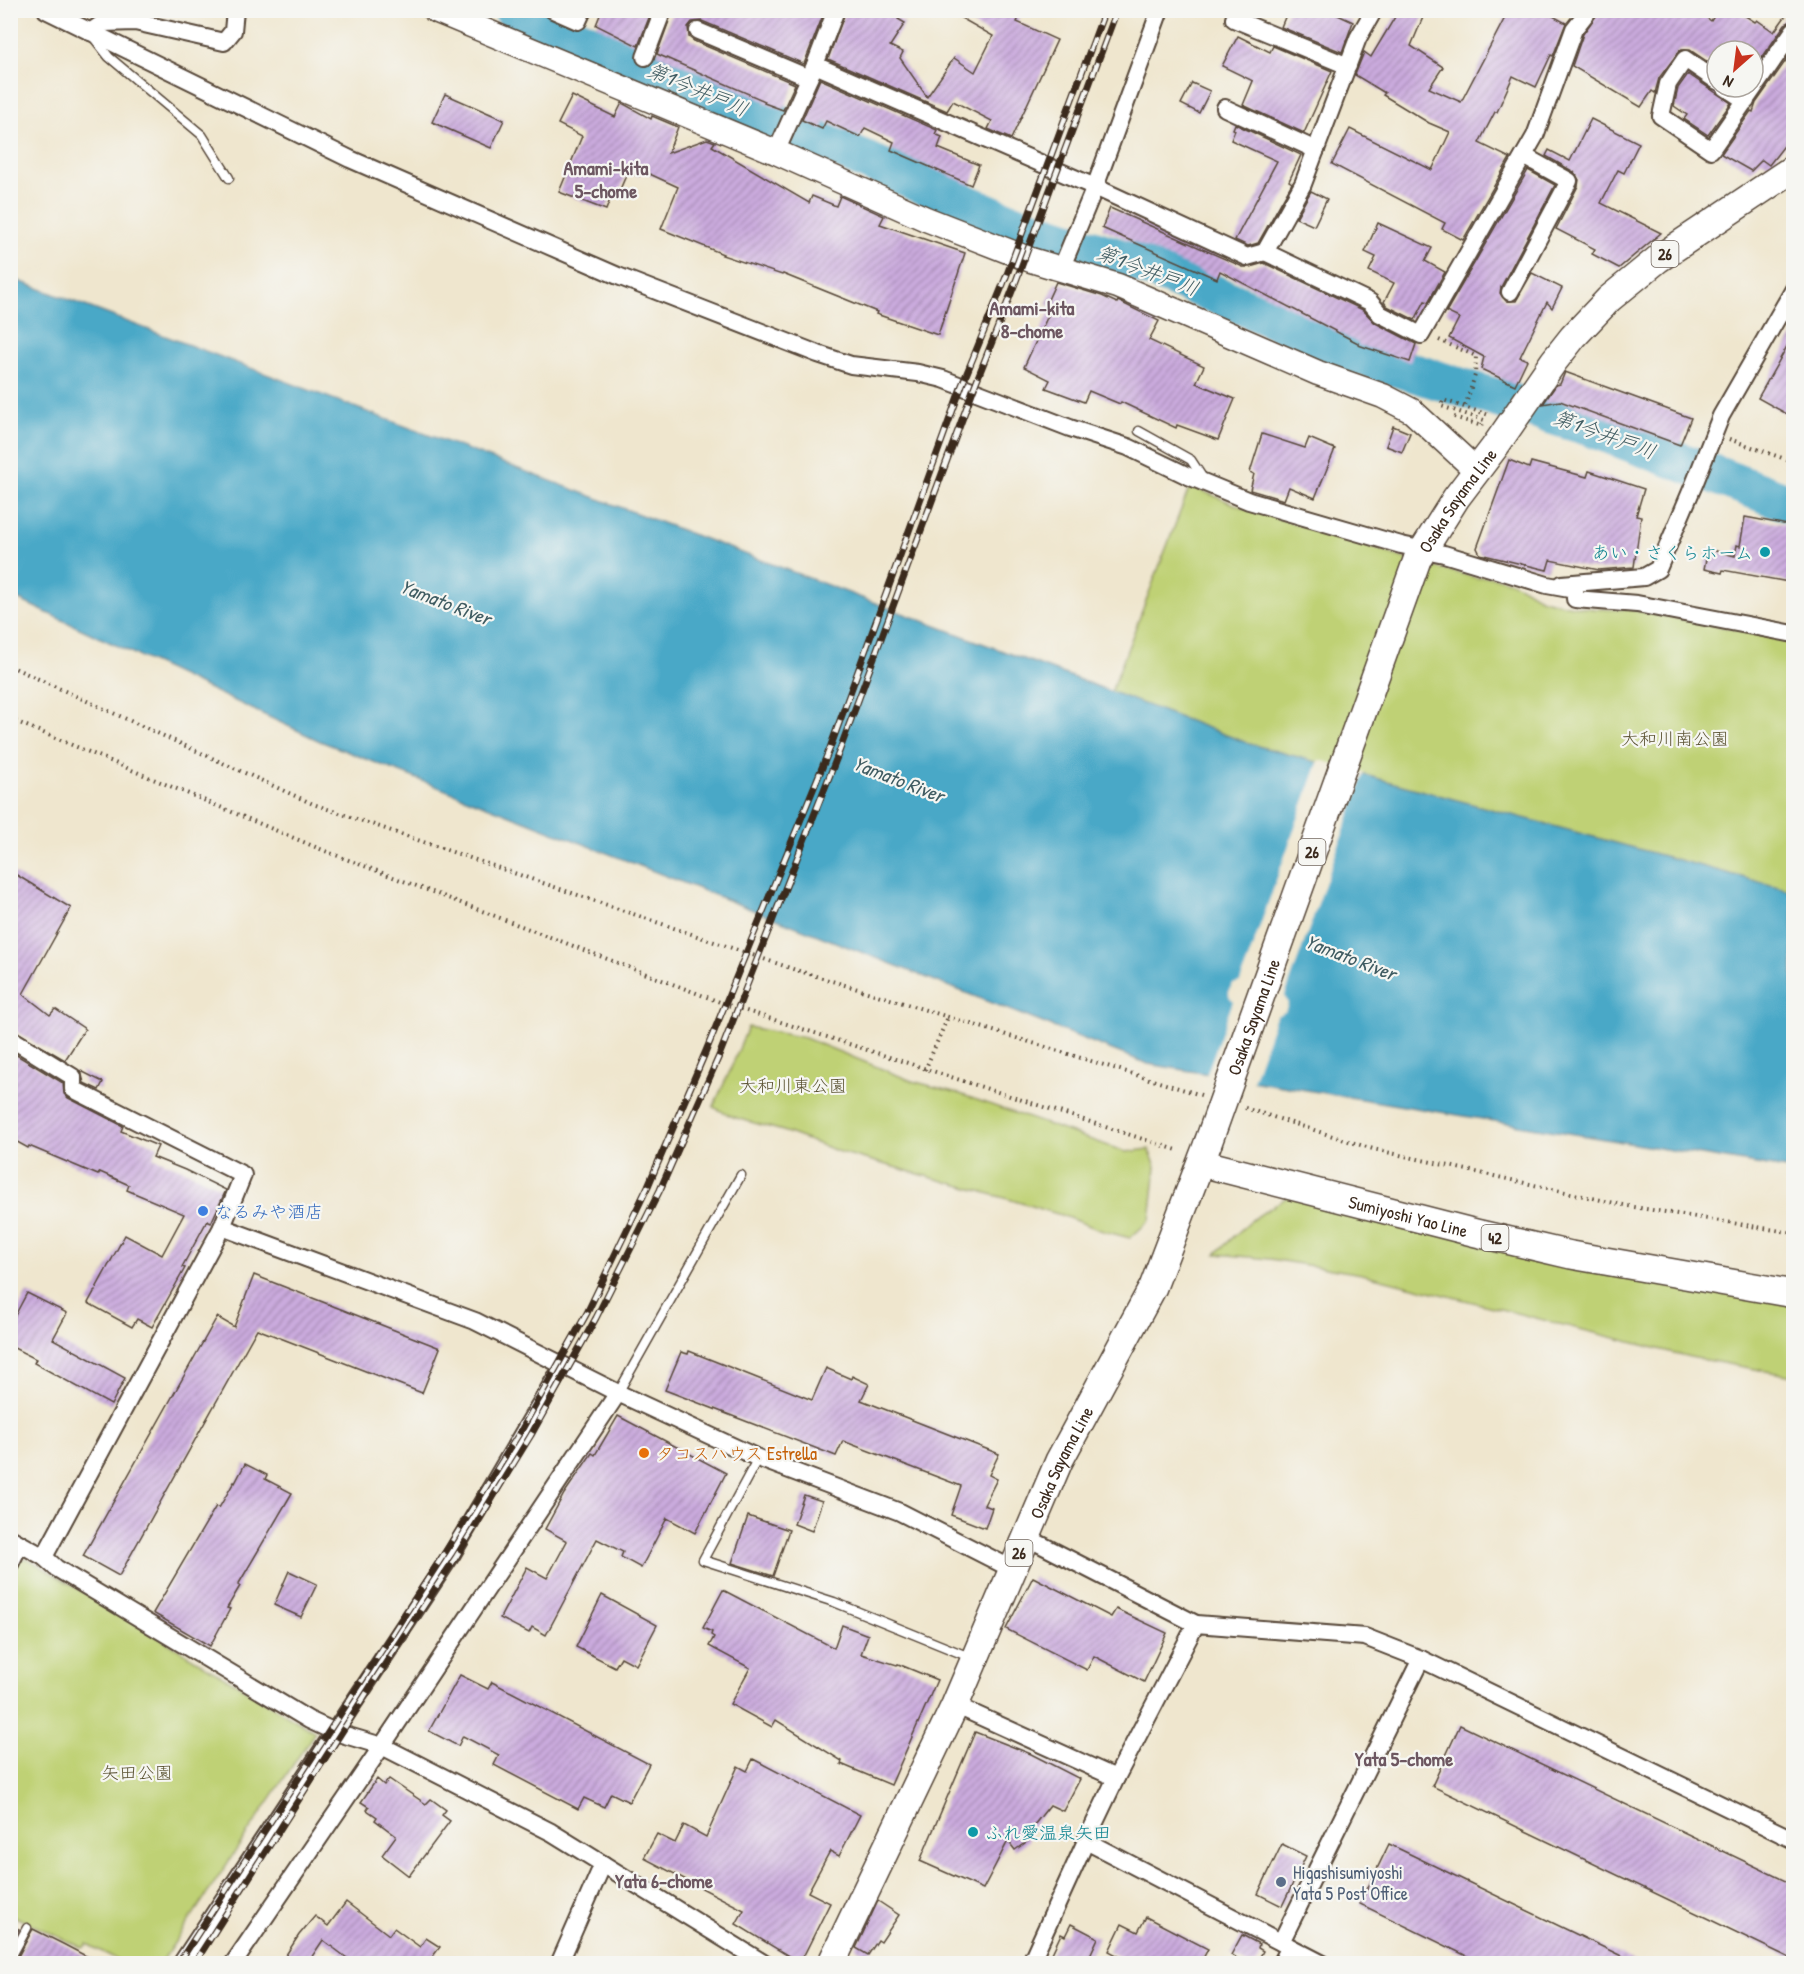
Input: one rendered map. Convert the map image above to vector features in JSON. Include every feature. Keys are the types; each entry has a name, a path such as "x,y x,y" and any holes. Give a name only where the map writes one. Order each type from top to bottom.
{"main road":[{"name":"Osaka Sayama Line","path":"831,1964 955,1705 1059,1461 1153,1287 1205,1153 1420,554 1476,470 1494,448 1501,425 1573,337 1609,299 1658,259 1794,168"},
{"name":"Sumiyoshi Yao Line","path":"1205,1153 1571,1255 1794,1294"}],"street":[{"path":"46,10 350,159 618,276 764,334 851,365 918,372 962,385 1070,428 1128,447 1206,484 1249,501 1401,545 1420,554 1575,590 1575,599 1637,604 1794,634"},
{"path":"90,33 103,23 135,22 224,42 233,31 235,10"},
{"path":"435,10 779,145 926,219 1031,260 1065,261 1318,373 1383,396 1412,411 1476,470"},
{"path":"553,10 578,21 583,10"},
{"path":"645,57 663,10"},
{"path":"779,145 812,72 836,10"},
{"path":"1065,261 1095,187 1160,10"},
{"path":"1237,10 1234,19 1348,66"},
{"path":"1265,252 1303,184 1358,38 1374,10"},
{"path":"698,31 812,72 1095,187 1247,257 1265,252 1370,302 1380,314 1421,335 1535,136 1574,29 1589,10"},
{"path":"1705,72 1685,58 1668,84 1661,116 1711,150 1794,30"},
{"path":"1225,108 1316,150"},
{"path":"1510,292 1569,181 1524,156"},
{"path":"1547,585 1644,577 1658,569 1721,416 1794,289"},
{"path":"10,1038 73,1077 73,1089 243,1175 222,1227 44,1557"},
{"path":"222,1227 475,1321 618,1393 758,1458 900,1512 1012,1569"},
{"path":"180,1964 452,1554 556,1377"},
{"path":"233,1964 618,1393"},
{"path":"1026,1537 1196,1624 1365,1637 1421,1659 1794,1840"},
{"path":"10,1564 15,1541 309,1720 335,1732 382,1746 551,1832 765,1964"},
{"path":"1029,1964 1116,1778 1196,1624"},
{"path":"1281,1964 1285,1945 1421,1659"},
{"path":"955,1705 1116,1778"},
{"path":"1086,1841 1323,1964"},
{"path":"559,1964 603,1864"}],"lane":[{"path":"90,33 109,57 202,135 229,178"},
{"path":"1139,431 1191,460 1206,484"},
{"path":"618,1393 741,1175"},
{"path":"758,1458 703,1560 834,1602 975,1659"},
{"path":"10,1959 27,1928"}],"path":[{"path":"1421,335 1436,338 1476,356 1475,375 1466,405"},
{"path":"1448,415 1482,426 1484,420 1440,406 1443,400 1466,405 1501,425"},
{"path":"1715,434 1794,462"},
{"path":"10,666 313,804 793,969 1204,1096"},
{"path":"10,719 325,851 737,1009 1182,1152 1205,1153"},
{"path":"925,1070 948,1017"},
{"path":"1238,1106 1373,1149 1628,1206 1794,1233"}],"green space":[{"name":"大和川南公園","path":"1190,486 1244,508 1415,562 1477,578 1492,577 1509,581 1540,598 1553,602 1595,609 1627,609 1793,640 1793,891 1250,744 1111,692"},
{"name":"大和川東公園","path":"748,1027 805,1038 912,1081 954,1092 1126,1152 1149,1149 1156,1167 1150,1220 1130,1238 1008,1199 840,1152 783,1131 733,1117 713,1107"},
{"path":"1290,1195 1793,1305 1793,1376 1690,1357 1362,1274 1270,1259 1216,1254 1250,1221"},
{"name":"矢田公園","path":"27,1558 315,1732 161,1963 124,1963 87,1944 83,1948 11,1915 10,1575 18,1560"}],"water":[{"name":"Yamato River","path":"11,278 1250,744 1793,891 1793,1170 1148,1064 320,741 11,596"}],"pier":[{"path":"1319,760 1365,772 1285,996 1288,1004 1285,1012 1276,1016 1252,1084 1206,1076 1233,1001 1229,996 1229,990 1233,984 1240,982"}],"building":[{"path":"602,10 652,10 638,46 596,25"},
{"path":"673,10 825,10 804,64 702,21 692,22 688,27 689,37 694,41 795,84 783,110 657,54"},
{"path":"846,10 906,10 898,19 905,23 890,46 903,52 900,58 927,97 954,58 975,72 993,36 947,10 1023,10 1017,22 1057,40 1011,139 988,129 992,121 953,101 947,111 828,59"},
{"path":"1288,10 1327,10 1353,22 1342,52 1281,27"},
{"path":"1396,10 1426,10 1411,46 1443,67 1429,88 1461,102 1509,10 1542,10 1566,23 1553,56 1551,55 1536,87 1513,76 1497,112 1479,143 1510,158 1463,240 1442,229 1445,223 1332,164 1350,129 1432,170 1450,132 1429,123 1355,75 1364,52 1371,57 1395,17"},
{"path":"1600,10 1697,10 1711,21 1718,10 1736,10 1755,22 1757,20 1774,32 1790,10 1794,10 1794,20 1785,24 1765,53 1765,39 1705,39 1705,60 1690,50 1680,50 1659,78 1655,93 1652,91 1641,107 1572,66 1583,34"},
{"path":"1238,36 1270,52 1273,46 1332,71 1304,133 1243,105 1253,81 1222,66"},
{"path":"1794,49 1794,133 1769,165 1762,160 1751,171 1721,154 1751,111 1753,112 1759,99 1765,99 1765,90"},
{"path":"1688,74 1705,85 1705,99 1725,99 1731,103 1708,135 1684,119 1687,115 1674,106 1678,88"},
{"path":"820,79 937,130 935,134 942,137 938,148 979,165 971,185 891,150 894,142 865,128 860,137 826,121 822,129 802,120"},
{"path":"1192,83 1210,91 1199,113 1181,104"},
{"path":"445,94 504,120 491,148 432,122"},
{"path":"572,96 615,117 622,103 651,119 652,116 678,127 668,153 707,139 715,142 712,146 809,203 812,196 836,206 840,196 884,216 880,224 965,253 938,335 876,314 877,312 783,274 722,255 661,229 678,187 641,170 639,176 628,171 618,194 613,192 606,210 559,192 582,136 558,124"},
{"path":"1591,119 1639,143 1624,173 1618,170 1601,203 1661,233 1619,268 1592,254 1595,249 1556,229 1579,180 1574,172 1546,156 1549,150 1570,161"},
{"path":"1235,124 1301,155 1289,181 1292,183 1258,243 1248,246 1235,240 1277,161 1231,140"},
{"path":"1528,170 1555,185 1501,287 1500,293 1506,301 1516,301 1532,273 1562,288 1552,308 1547,302 1520,357 1527,360 1515,385 1481,369 1484,357 1449,338 1459,318 1446,312"},
{"path":"1311,191 1327,199 1314,226 1296,218"},
{"path":"1110,208 1243,267 1264,263 1363,310 1375,323 1416,344 1410,362 1358,345 1220,271 1217,279 1102,228"},
{"path":"1378,223 1432,248 1425,261 1445,272 1415,320 1387,306 1384,302 1394,283 1369,271 1376,257 1365,252"},
{"path":"1056,282 1117,303 1118,301 1159,321 1149,340 1204,366 1196,383 1235,399 1218,440 1177,425 1176,428 1121,402 1120,404 1089,391 1084,402 1046,388 1050,380 1024,367 1052,307 1046,304"},
{"path":"1794,334 1794,418 1758,398"},
{"path":"1565,372 1691,418 1680,445 1560,401 1543,404 1556,385 1560,384"},
{"path":"1393,426 1410,433 1402,452 1386,446"},
{"path":"1262,434 1305,448 1309,438 1335,449 1315,498 1289,487 1284,500 1250,490 1254,474 1250,472"},
{"path":"1509,460 1529,468 1531,462 1587,477 1589,471 1644,489 1636,516 1641,517 1634,567 1599,570 1550,560 1547,570 1480,554 1477,548"},
{"name":"あい・さくらホーム","path":"1745,517 1794,526 1794,583 1723,570 1722,573 1704,569 1708,549 1735,556 1737,545 1740,546"},
{"path":"10,871 71,908 23,994 50,1015 55,1009 85,1029 65,1060 10,1028"},
{"path":"10,1051 63,1083 64,1094 68,1098 123,1126 121,1131 158,1146 153,1157 226,1190 211,1223 207,1221 182,1267 185,1268 152,1327 137,1319 132,1327 88,1303 125,1235 162,1255 184,1214 127,1190 129,1185 100,1172 98,1175 29,1146 28,1148 10,1138"},
{"path":"81,1071 103,1082 99,1090 84,1083"},
{"path":"254,1275 440,1348 422,1393 257,1329 119,1576 83,1556 217,1317 234,1327"},
{"path":"27,1293 67,1313 53,1339 125,1378 111,1405 34,1363 36,1359 10,1346 10,1325"},
{"path":"689,1351 812,1400 826,1368 851,1379 852,1376 869,1384 861,1400 999,1454 989,1475 997,1479 984,1505 992,1508 985,1528 951,1515 961,1486 843,1441 836,1456 665,1390 681,1352 688,1354"},
{"path":"618,1416 726,1473 695,1533 667,1518 641,1568 621,1557 623,1552 597,1539 546,1635 532,1627 529,1633 500,1618 527,1567 547,1578 567,1541 545,1529 564,1494 592,1453 595,1455"},
{"path":"245,1464 267,1475 265,1479 292,1493 238,1585 240,1586 227,1608 230,1609 210,1646 153,1613 216,1506 219,1508"},
{"path":"804,1495 822,1501 812,1531 794,1524"},
{"path":"748,1516 789,1530 773,1576 732,1563"},
{"path":"289,1571 317,1584 301,1617 274,1605"},
{"path":"1033,1577 1111,1617 1116,1609 1167,1633 1144,1682 1094,1656 1087,1670 1006,1629"},
{"path":"723,1590 834,1648 842,1625 868,1635 861,1654 898,1664 937,1680 891,1785 841,1764 842,1761 776,1720 772,1727 730,1704 750,1668 709,1646 714,1637 711,1635 712,1632 703,1628"},
{"path":"602,1595 657,1625 636,1665 621,1657 615,1667 576,1647"},
{"path":"460,1675 488,1689 492,1682 649,1764 629,1802 611,1793 604,1807 584,1798 578,1809 494,1765 499,1755 463,1736 458,1746 429,1731"},
{"path":"1460,1725 1794,1885 1794,1960 1432,1786"},
{"name":"ふれ愛温泉矢田","path":"975,1732 1031,1754 1080,1779 1063,1811 1050,1805 1026,1835 1029,1840 1015,1850 1008,1841 983,1889 920,1861"},
{"path":"753,1759 860,1815 839,1856 830,1851 808,1892 830,1903 800,1963 736,1924 744,1910 644,1858 657,1834 675,1843 684,1825 706,1837 738,1766 747,1771"},
{"path":"377,1779 384,1785 389,1779 426,1804 431,1799 446,1810 442,1815 450,1821 409,1876 382,1855 396,1836 375,1820 377,1817 367,1810 369,1807 361,1802"},
{"path":"1282,1844 1306,1856 1282,1906 1258,1894"},
{"path":"1389,1844 1638,1964 1483,1964 1360,1904"},
{"path":"878,1901 899,1915 881,1942 878,1940 868,1955 856,1948"},
{"path":"346,1902 389,1935 394,1928 420,1947 426,1938 440,1947 433,1956 443,1964 355,1964 323,1940 307,1964 280,1964 315,1916 328,1926"},
{"path":"1146,1917 1208,1949 1200,1964 1133,1964 1109,1951 1122,1924 1138,1932"},
{"path":"1071,1924 1098,1938 1086,1964 1047,1964 1061,1934 1065,1936"},
{"path":"10,1925 19,1929 10,1945"},
{"path":"33,1929 63,1944 101,1964 14,1964"},
{"path":"1242,1935 1259,1944 1258,1948 1263,1951 1256,1964 1247,1964 1231,1955"}],"waterway":[{"name":"第1今井戸川","path":"513,10 1007,221 1145,266 1346,352 1587,426 1794,505"}],"railway":[{"path":"178,1964 446,1551 522,1429 587,1313 648,1186 830,748 962,385 1006,277 1105,10"},
{"path":"194,1964 456,1557 531,1435 596,1318 660,1190 719,1056 839,752 1117,10"}],"place":[{"name":"あい・さくらホーム","path":"1765,552"},
{"name":"なるみや酒店","path":"203,1211"},
{"name":"タコスハウス Estrella","path":"644,1453"},
{"name":"ふれ愛温泉矢田","path":"973,1832"},
{"name":"Higashisumiyoshi Yata 5 Post Office","path":"1281,1882"}],"district":[{"name":"Amami-kita 5-chome","path":"606,178"},
{"name":"Amami-kita 8-chome","path":"1032,318"},
{"name":"Yata 5-chome","path":"1404,1758"},
{"name":"Yata 6-chome","path":"664,1880"}]}
